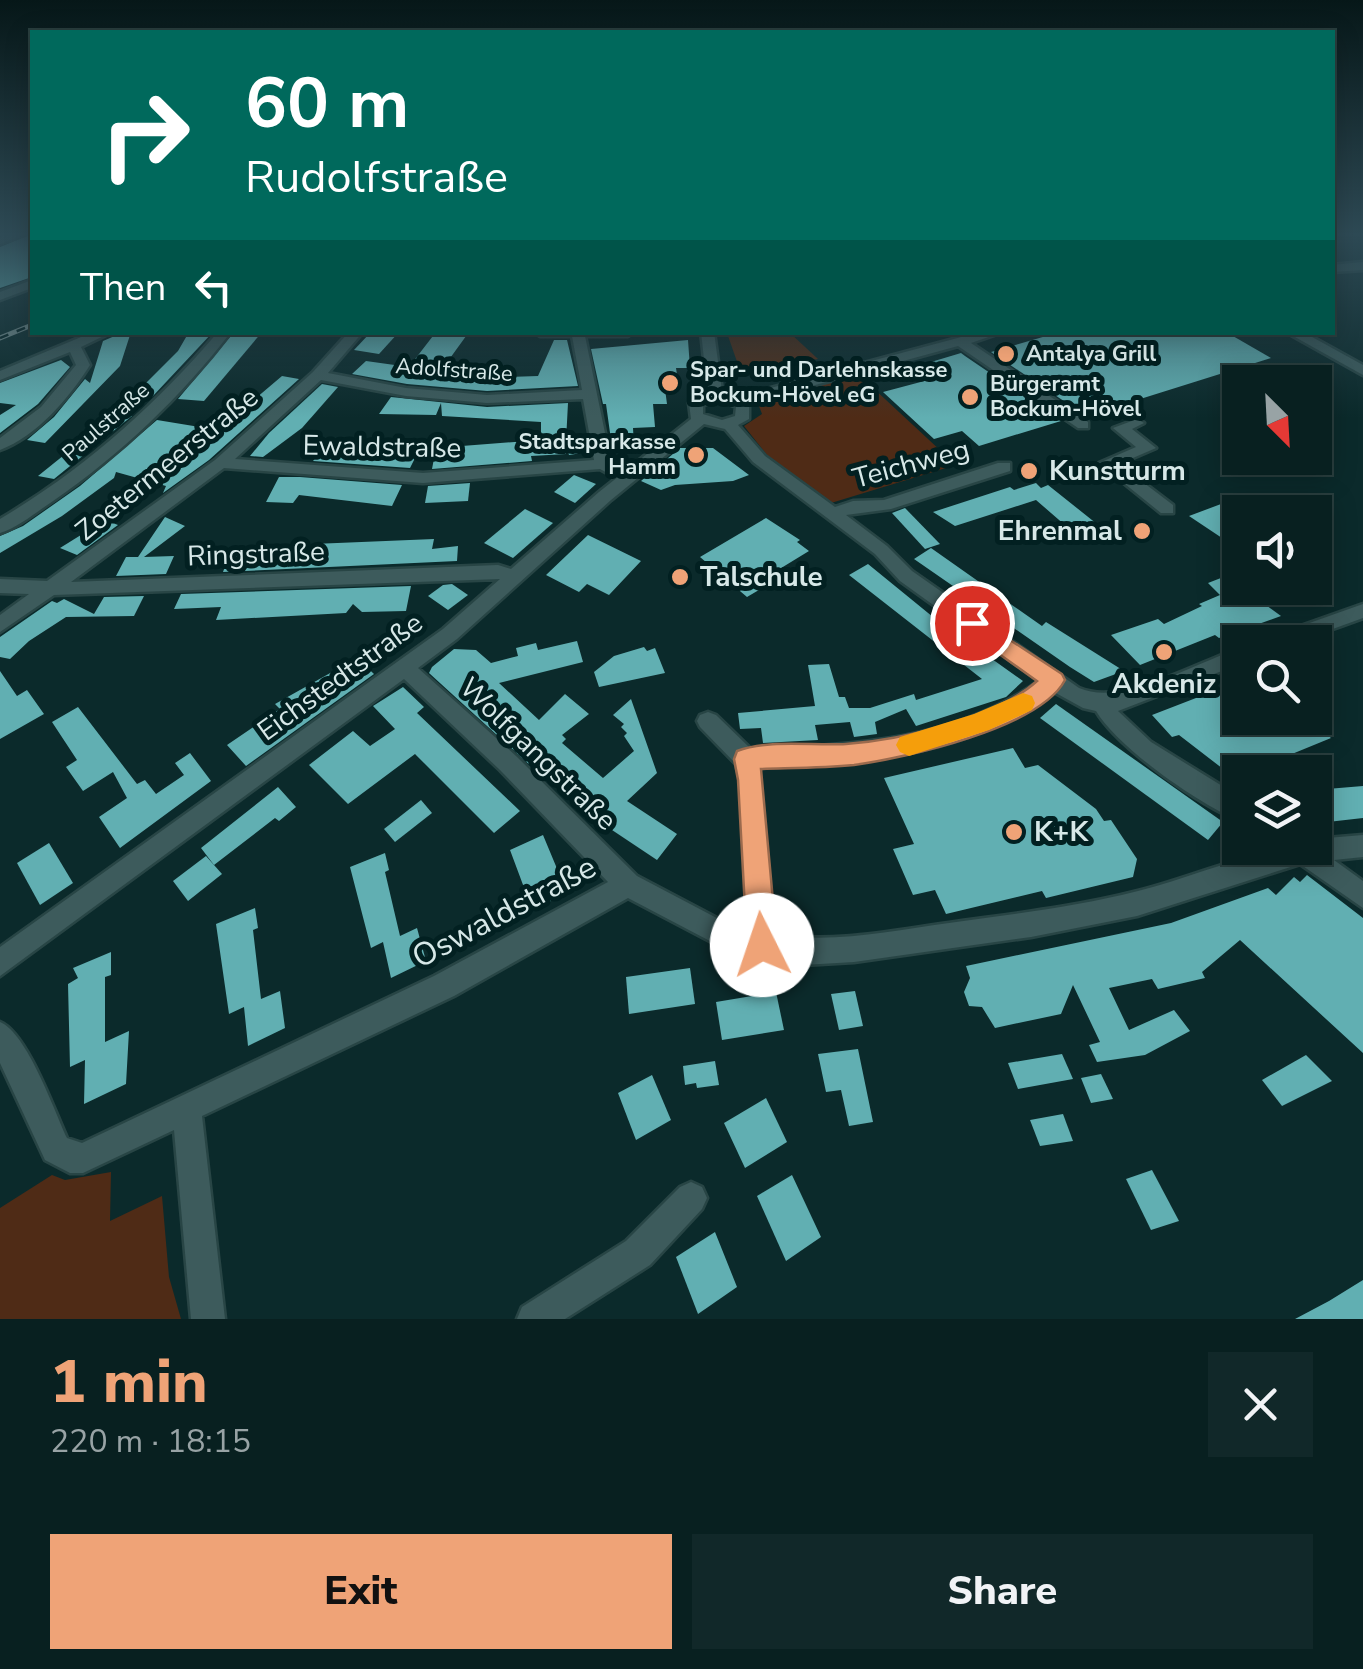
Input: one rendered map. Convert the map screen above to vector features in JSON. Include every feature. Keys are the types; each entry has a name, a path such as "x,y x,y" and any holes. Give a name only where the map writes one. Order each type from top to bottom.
{"street":[{"path":"0,376 99,335"},
{"name":"Paulstraße","path":"0,527 48,499 147,420 222,335"},
{"name":"Zoetermeerstraße","path":"0,625 220,462 318,376 354,335"},
{"path":"578,335 603,464 626,479"},
{"path":"707,335 714,396"},
{"path":"739,401 745,414 729,424 700,420 694,407 714,396 739,401 986,335"},
{"path":"1298,335 1363,370"},
{"path":"961,342 1008,378 1033,387 1083,425"},
{"path":"0,446 65,391 82,366 74,346"},
{"name":"Adolfstraße","path":"318,376 406,392 487,399 588,394"},
{"name":"Eichstedtstraße","path":"0,963 405,668 700,420"},
{"path":"1138,423 1121,428 1148,448 1107,463 1167,510"},
{"path":"729,424 759,459 881,550 906,576 1072,694 1103,704 1222,662"},
{"name":"Ewaldstraße","path":"220,462 423,478 603,464"},
{"name":"Teichweg","path":"833,514 854,507 885,505 1004,468"},
{"name":"Ringstraße","path":"0,586 51,590 498,571 513,578"},
{"path":"1324,625 1363,611"},
{"name":"Wolfgangstraße","path":"405,668 508,762 628,885"},
{"path":"746,759 851,754 907,745 1006,713 1054,680"},
{"path":"1103,704 1114,723 1132,738 1222,798"},
{"path":"708,722 746,759 751,780 762,945"},
{"name":"Oswaldstraße","path":"1332,848 1363,846"},
{"name":"Oswaldstraße","path":"0,1036 24,1075 56,1150 70,1158 83,1158 444,986 628,885 726,937 803,952 854,949 1030,924 1137,904 1255,865"},
{"path":"1321,865 1363,896"},
{"path":"187,1110 208,1319"},
{"path":"534,1319 638,1253 691,1198"}],"shaded area":[{"path":"728,335 792,335 818,359 742,376"},
{"path":"857,373 956,465 831,503 767,455 744,426 762,414 757,401"},
{"path":"111,1172 110,1221 162,1196 169,1277 181,1319 0,1319 0,1208 52,1175 65,1180"}],"building":[{"path":"130,335 120,366 45,443 27,440 54,417 85,379 90,383 103,341"},
{"path":"187,335 210,335 152,397 133,396 178,351"},
{"path":"231,335 259,335 204,401 178,399"},
{"path":"368,335 396,335 379,354 354,350"},
{"path":"434,335 467,335 440,372 538,376 554,340 567,340 578,386 487,391 407,384 352,374 366,361 409,367"},
{"path":"1050,335 1231,335 1271,358 1249,365 1222,365 1222,373 1086,416 991,352"},
{"path":"688,340 690,368 676,368 679,388 665,389 667,404 653,404 655,427 633,428 634,446 612,447 606,404 591,349"},
{"name":"Bürgeramt Bockum-Hövel","path":"961,353 1061,421 979,446 962,431 934,439 883,392 947,375 931,362"},
{"path":"61,360 70,367 38,404 0,433 0,415 16,405 0,403 0,383"},
{"path":"282,376 299,379 209,460 163,493 166,486 116,472 114,478 62,516 0,553 0,536 23,526 80,486 157,420 218,430"},
{"path":"322,384 338,387 302,428 263,457 250,456 269,433"},
{"path":"391,397 487,407 568,403 566,441 584,438 588,452 569,455 566,445 566,454 531,456 532,461 432,469 436,448 541,440 541,422 442,416 441,403 436,415 379,414"},
{"path":"115,414 132,416 54,479 38,476"},
{"path":"680,448 713,448 749,475 733,481 675,485 661,490 641,481"},
{"path":"322,450 417,454 410,468 313,461"},
{"path":"574,475 596,484 575,503 554,492"},
{"path":"279,477 402,485 392,506 299,495 293,503 266,502"},
{"path":"470,483 468,501 425,503 428,486"},
{"path":"1036,483 1041,488 1048,485 1107,532 1081,539 1036,500 955,526 933,512 1010,487 1014,490"},
{"path":"1222,504 1222,538 1189,516"},
{"path":"905,508 940,544 925,549 892,513"},
{"path":"525,509 553,523 513,558 484,543"},
{"path":"165,517 185,526 144,557 174,556 166,574 116,576 126,557 138,557"},
{"path":"766,518 800,540 797,542 809,551 773,573 779,578 747,597 700,557"},
{"path":"105,520 118,525 77,555 60,548"},
{"path":"588,535 641,561 609,595 587,584 579,592 546,575"},
{"path":"434,539 432,549 458,546 457,561 223,572 232,547 263,545 260,551 311,549 313,544"},
{"path":"931,548 1042,626 1046,622 1124,671 1094,682 1070,667 914,559"},
{"path":"868,564 933,617 1023,681 1006,697 916,726 906,709 875,722 877,734 854,737 850,722 815,725 818,740 763,743 761,728 740,729 738,713 815,706 808,665 829,664 839,697 845,697 849,708 870,708 914,694 916,700 982,679 849,575"},
{"path":"1222,578 1222,605 1266,605 1281,616 1256,625 1222,625 1222,637 1215,635 1140,665 1111,635 1158,619 1164,624 1202,606 1199,604 1220,595 1208,583"},
{"path":"452,584 468,595 448,610 428,596 443,585"},
{"path":"411,586 406,611 362,612 353,604 346,613 216,620 221,607 174,609 181,594"},
{"path":"144,596 134,616 66,617 10,659 0,657 0,637 52,601 64,599 94,614 104,597"},
{"path":"577,641 583,662 499,683 539,720 565,694 589,714 562,735 566,739 562,743 603,778 634,751 624,736 624,724 613,715 631,699 657,773 627,801 677,834 657,860 612,830 538,762 532,767 429,673 454,649 476,650 491,663 518,656 516,648 536,643 538,650"},
{"path":"644,647 647,651 655,648 665,673 599,687 594,672 614,656"},
{"path":"357,658 374,674 246,766 227,745 280,709 275,704"},
{"path":"0,671 17,696 27,690 44,714 0,739"},
{"path":"403,687 424,707 417,713 520,811 494,833 415,754 348,804 309,765 353,731 370,746 395,729 373,706"},
{"path":"1222,688 1222,735 1331,738 1290,755 1222,755 1222,768 1179,735 1172,737 1152,715"},
{"path":"1056,704 1222,823 1208,840 1040,718"},
{"path":"78,707 137,784 145,780 156,794 184,775 175,763 190,753 211,781 120,848 99,817 127,798 113,772 83,791 66,767 77,760 52,722"},
{"name":"K+K","path":"1013,748 1025,768 1038,765 1096,809 1104,821 1111,820 1137,859 1133,877 1046,898 1042,891 946,914 935,890 913,895 893,849 914,844 884,778"},
{"path":"1363,786 1363,818 1332,822 1332,789"},
{"path":"278,787 296,807 279,821 275,818 214,865 201,848"},
{"path":"421,800 432,813 395,842 384,829"},
{"path":"543,835 563,883 547,890 551,901 532,909 510,850"},
{"path":"49,843 73,883 40,905 17,863"},
{"path":"385,853 389,870 385,872 400,936 417,928 426,961 391,978 383,942 371,948 350,867"},
{"path":"206,856 222,874 188,901 173,881"},
{"path":"1307,875 1363,918 1363,1053 1240,940 1202,972 1205,978 1158,989 1152,979 1109,988 1129,1030 1174,1010 1190,1031 1145,1055 1097,1062 1089,1045 1100,1042 1073,985 1061,1014 995,1028 982,1007 969,1006 964,992 970,978 966,966 1171,923 1268,888 1276,895 1294,877 1300,882"},
{"path":"255,908 258,928 253,930 261,999 280,991 285,1028 248,1046 244,1007 229,1014 216,924"},
{"path":"111,952 111,975 105,977 105,1042 129,1031 126,1084 84,1104 85,1060 70,1067 68,984 78,978 73,968"},
{"path":"690,968 695,1004 629,1014 626,977"},
{"path":"855,991 863,1026 839,1030 831,994"},
{"path":"776,992 784,1030 722,1040 716,1002"},
{"path":"858,1049 873,1122 849,1126 841,1090 826,1092 818,1054"},
{"path":"1062,1054 1073,1079 1018,1089 1008,1063"},
{"path":"1306,1055 1332,1081 1282,1106 1262,1080"},
{"path":"715,1061 719,1085 685,1085 683,1066"},
{"path":"1101,1074 1113,1099 1091,1103 1081,1078"},
{"path":"652,1075 671,1120 636,1140 618,1093"},
{"path":"766,1098 787,1142 745,1168 724,1123"},
{"path":"1063,1114 1073,1141 1040,1146 1030,1120"},
{"path":"1152,1170 1179,1221 1151,1230 1126,1179"},
{"path":"792,1175 821,1237 786,1261 757,1196"},
{"path":"715,1232 737,1287 698,1314 676,1257"},
{"path":"1363,1280 1363,1319 1295,1319 1329,1301"}],"railway":[{"path":"0,338 30,326"}],"slow traffic":[{"path":"909,745 980,723 1023,703"}],"place":[{"name":"Antalya Grill","path":"1006,354"},
{"name":"Spar- und Darlehnskasse Bockum-Hövel eG","path":"670,383"},
{"name":"Bürgeramt Bockum-Hövel","path":"970,397"},
{"name":"Stadtsparkasse Hamm","path":"696,455"},
{"name":"Kunstturm","path":"1029,471"},
{"name":"Ehrenmal","path":"1142,531"},
{"name":"Talschule","path":"680,577"},
{"name":"Akdeniz","path":"1164,652"},
{"name":"K+K","path":"1014,832"}],"route":[{"path":"762,945 751,780 746,759 851,754 907,745 1006,713 1054,680 972,623"}]}
